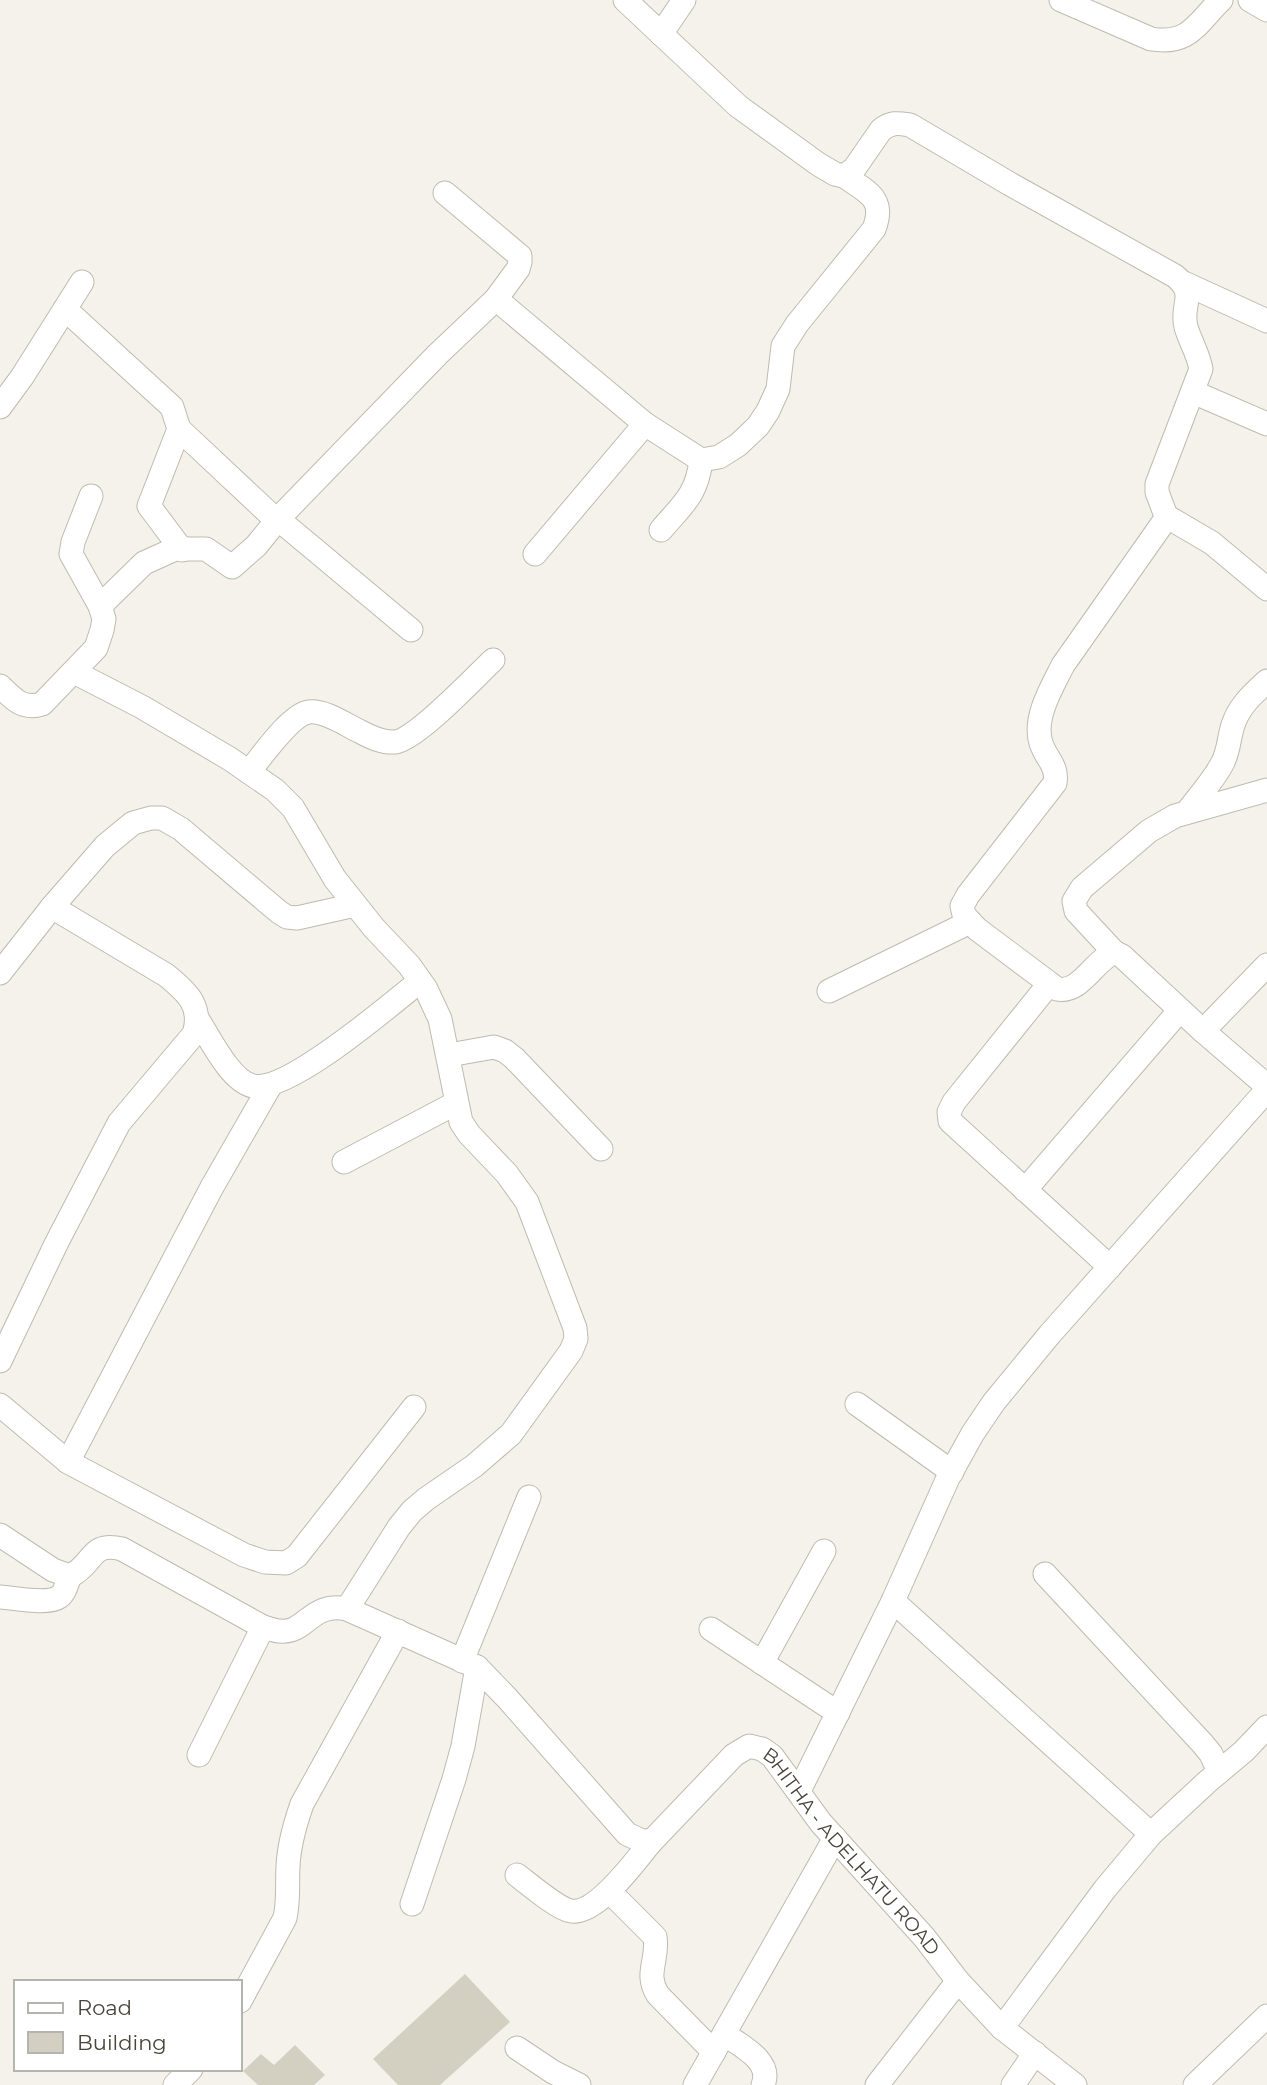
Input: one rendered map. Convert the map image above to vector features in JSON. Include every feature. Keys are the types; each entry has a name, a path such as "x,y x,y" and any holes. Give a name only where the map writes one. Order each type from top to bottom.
{"street":[{"path":"496,299 645,424 701,460 719,457 738,445 758,426 778,389 783,346 797,324 874,229 879,208 871,195 844,176 818,164 738,106 625,0"},
{"path":"661,34 684,0"},
{"path":"1061,0 1152,39 1165,41 1178,40 1191,31 1221,0"},
{"path":"1251,0 1267,10"},
{"path":"844,176 854,169 886,126 892,122 909,125 1184,283 1267,321"},
{"path":"100,606 144,563 175,550 206,550 232,567 256,546 278,519 438,354 496,299 518,269 520,256 445,193"},
{"path":"0,407 82,282"},
{"path":"1114,951 1101,958 1075,987 1065,991 1057,989 977,929 964,915 962,905 1055,783 1057,773 1040,742 1038,727 1053,684 1063,665 1162,525 1158,478 1200,369 1196,350 1186,329 1188,293 1184,283"},
{"path":"65,309 172,407 178,429 274,518 411,630"},
{"path":"1193,393 1267,424"},
{"path":"535,554 645,424"},
{"path":"178,429 149,506 182,550"},
{"path":"661,530 691,494 698,480 701,460"},
{"path":"0,686 23,706 42,704 96,648 104,619 100,606 71,554 73,542 92,496"},
{"path":"1162,505 1267,589"},
{"path":"249,772 289,725 311,711 382,741 397,742 435,715 493,660"},
{"path":"74,672 151,712 249,772 275,790 293,808 335,879 426,989 440,1019 461,1122 507,1174 527,1202 575,1328 576,1339 571,1351 511,1434 474,1466 412,1511 347,1609"},
{"path":"1187,812 1223,762 1233,725 1241,709 1251,695 1267,681"},
{"path":"799,1791 973,1433 994,1402 1267,1088 1132,963 1114,951 1076,911 1076,897 1109,863 1149,831 1175,816 1267,790"},
{"path":"0,973 105,846 133,823 150,818 162,818 181,829 288,917 297,918 355,905"},
{"path":"52,907 166,975 182,988 221,1056 239,1079 252,1086 270,1086 310,1066 421,981"},
{"path":"829,991 970,922"},
{"path":"1203,1031 1267,965"},
{"path":"1049,984 954,1102 949,1112 950,1121 1110,1267"},
{"path":"1025,1190 1180,1010"},
{"path":"0,1361 57,1241 120,1123 194,1034 198,1020"},
{"path":"449,1055 495,1047 505,1051 601,1149"},
{"path":"68,1462 212,1187 270,1086"},
{"path":"344,1162 456,1103"},
{"path":"857,1404 952,1472"},
{"path":"0,1405 68,1462 244,1556 265,1562 286,1563 296,1556 414,1407"},
{"path":"412,1904 463,1746 470,1664 529,1497"},
{"path":"0,1535 53,1570 70,1576"},
{"path":"0,1597 48,1601 58,1597 63,1593 70,1576 78,1572 98,1549 108,1546 122,1549 263,1627 280,1632 288,1631 323,1609 347,1609 470,1664 501,1691 627,1834 651,1842 610,1892 585,1909 573,1912 563,1908 517,1875"},
{"path":"762,1663 824,1551"},
{"path":"1045,1574 1202,1743 1211,1754 1219,1772"},
{"path":"893,1601 1151,1834"},
{"path":"199,1755 263,1627"},
{"path":"711,1629 838,1713"},
{"path":"242,1997 285,1918 288,1903 288,1863 302,1804 398,1631"},
{"path":"1002,2028 1105,1889 1151,1834 1267,1727"},
{"name":"BHITHA - ADELHATU ROAD","path":"651,1842 734,1755 749,1746 762,1749 772,1756 821,1823 924,1937 958,1981 1002,2028 1075,2085"},
{"path":"695,2085 835,1838"},
{"path":"610,1892 655,1937 657,1945 650,1978 658,1995 719,2043 758,2060 767,2077 764,2085"},
{"path":"877,2085 958,1981"},
{"path":"1195,2085 1267,2017"},
{"path":"517,2048 553,2072 579,2085"},
{"path":"1013,2085 1035,2053"},
{"path":"175,2085 189,2071"}],"building":[{"path":"465,1974 510,2022 440,2085 398,2085 373,2059"},
{"path":"295,2045 325,2075 314,2085 258,2085 243,2071 261,2054 274,2065"}]}
